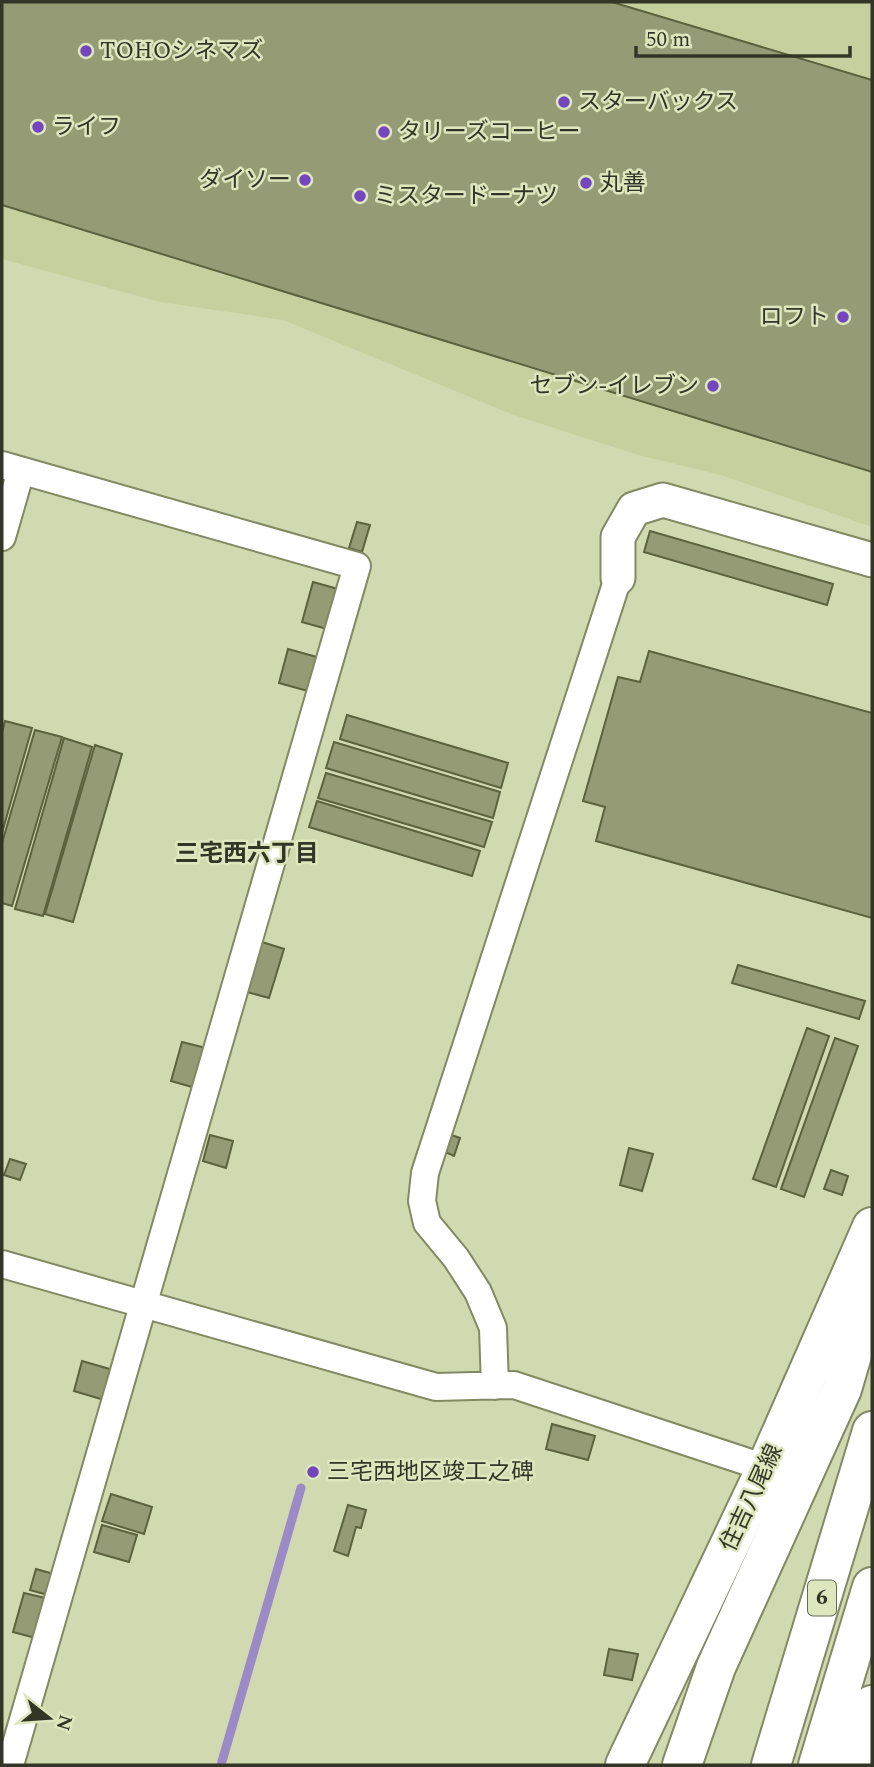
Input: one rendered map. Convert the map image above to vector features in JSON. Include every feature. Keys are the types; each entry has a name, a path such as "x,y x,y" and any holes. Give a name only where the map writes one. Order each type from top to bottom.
{"main road":[{"name":"住吉八尾線","path":"625,1765 766,1468 872,1227"},
{"path":"682,1765 716,1667 842,1389 872,1287"},
{"name":"6","path":"771,1765 872,1431"},
{"name":"6","path":"818,1765 872,1587"},
{"path":"854,1765 872,1705"}],"street":[{"path":"2,537 11,468 357,566 10,1765"},
{"path":"495,1386 493,1328 478,1292 456,1258 427,1223 422,1201 425,1173 618,578 618,537 634,509 663,500 872,560"},
{"path":"2,1264 436,1387 514,1385 766,1468"}],"shaded area":[{"path":"2,2 872,2 872,527 721,475 638,455 511,414 283,320 160,302 2,259"}],"building":[{"path":"2,2 612,2 872,80 872,472 2,205"},
{"path":"357,522 370,525 362,552 349,548"},
{"path":"650,531 833,584 827,605 644,552"},
{"path":"313,582 345,591 334,631 302,622"},
{"path":"288,649 324,659 315,693 279,683"},
{"path":"649,651 872,713 872,918 596,841 605,807 583,801 618,677 640,682"},
{"path":"347,715 508,763 501,788 340,739"},
{"path":"5,721 32,728 2,833 2,733"},
{"path":"35,730 62,737 12,906 2,903 2,843"},
{"path":"64,738 92,747 43,916 15,909"},
{"path":"334,742 500,792 493,818 326,768"},
{"path":"95,745 122,754 73,922 45,914"},
{"path":"326,773 492,822 484,847 318,798"},
{"path":"317,801 480,851 472,876 309,827"},
{"path":"262,942 284,949 269,998 247,992"},
{"path":"738,965 865,1001 859,1019 732,983"},
{"path":"807,1028 829,1036 776,1187 753,1179"},
{"path":"835,1038 858,1046 804,1197 781,1189"},
{"path":"182,1042 210,1049 199,1089 171,1081"},
{"path":"210,1135 233,1141 226,1168 203,1161"},
{"path":"451,1135 460,1138 454,1156 445,1152"},
{"path":"629,1148 653,1154 642,1191 620,1185"},
{"path":"10,1159 26,1164 20,1180 4,1175"},
{"path":"831,1170 848,1176 842,1195 824,1189"},
{"path":"82,1361 120,1372 111,1402 74,1391"},
{"path":"552,1424 595,1436 588,1460 546,1449"},
{"path":"111,1494 152,1507 144,1534 102,1521"},
{"path":"348,1505 366,1510 361,1528 356,1527 348,1556 334,1551"},
{"path":"102,1525 137,1535 129,1562 94,1552"},
{"path":"36,1569 61,1576 55,1597 30,1590"},
{"path":"24,1593 54,1600 43,1640 13,1632"},
{"path":"609,1649 638,1654 632,1680 604,1675"}],"waterway":[{"path":"221,1765 301,1488"}],"place":[{"name":"TOHOシネマズ","path":"86,51"},
{"name":"スターバックス","path":"564,102"},
{"name":"ライフ","path":"38,127"},
{"name":"タリーズコーヒー","path":"384,132"},
{"name":"ダイソー","path":"305,180"},
{"name":"丸善","path":"586,183"},
{"name":"ミスタードーナツ","path":"360,196"},
{"name":"ロフト","path":"843,317"},
{"name":"セブン-イレブン","path":"713,386"},
{"name":"三宅西地区竣工之碑","path":"313,1472"}],"district":[{"name":"三宅西六丁目","path":"247,854"}]}
